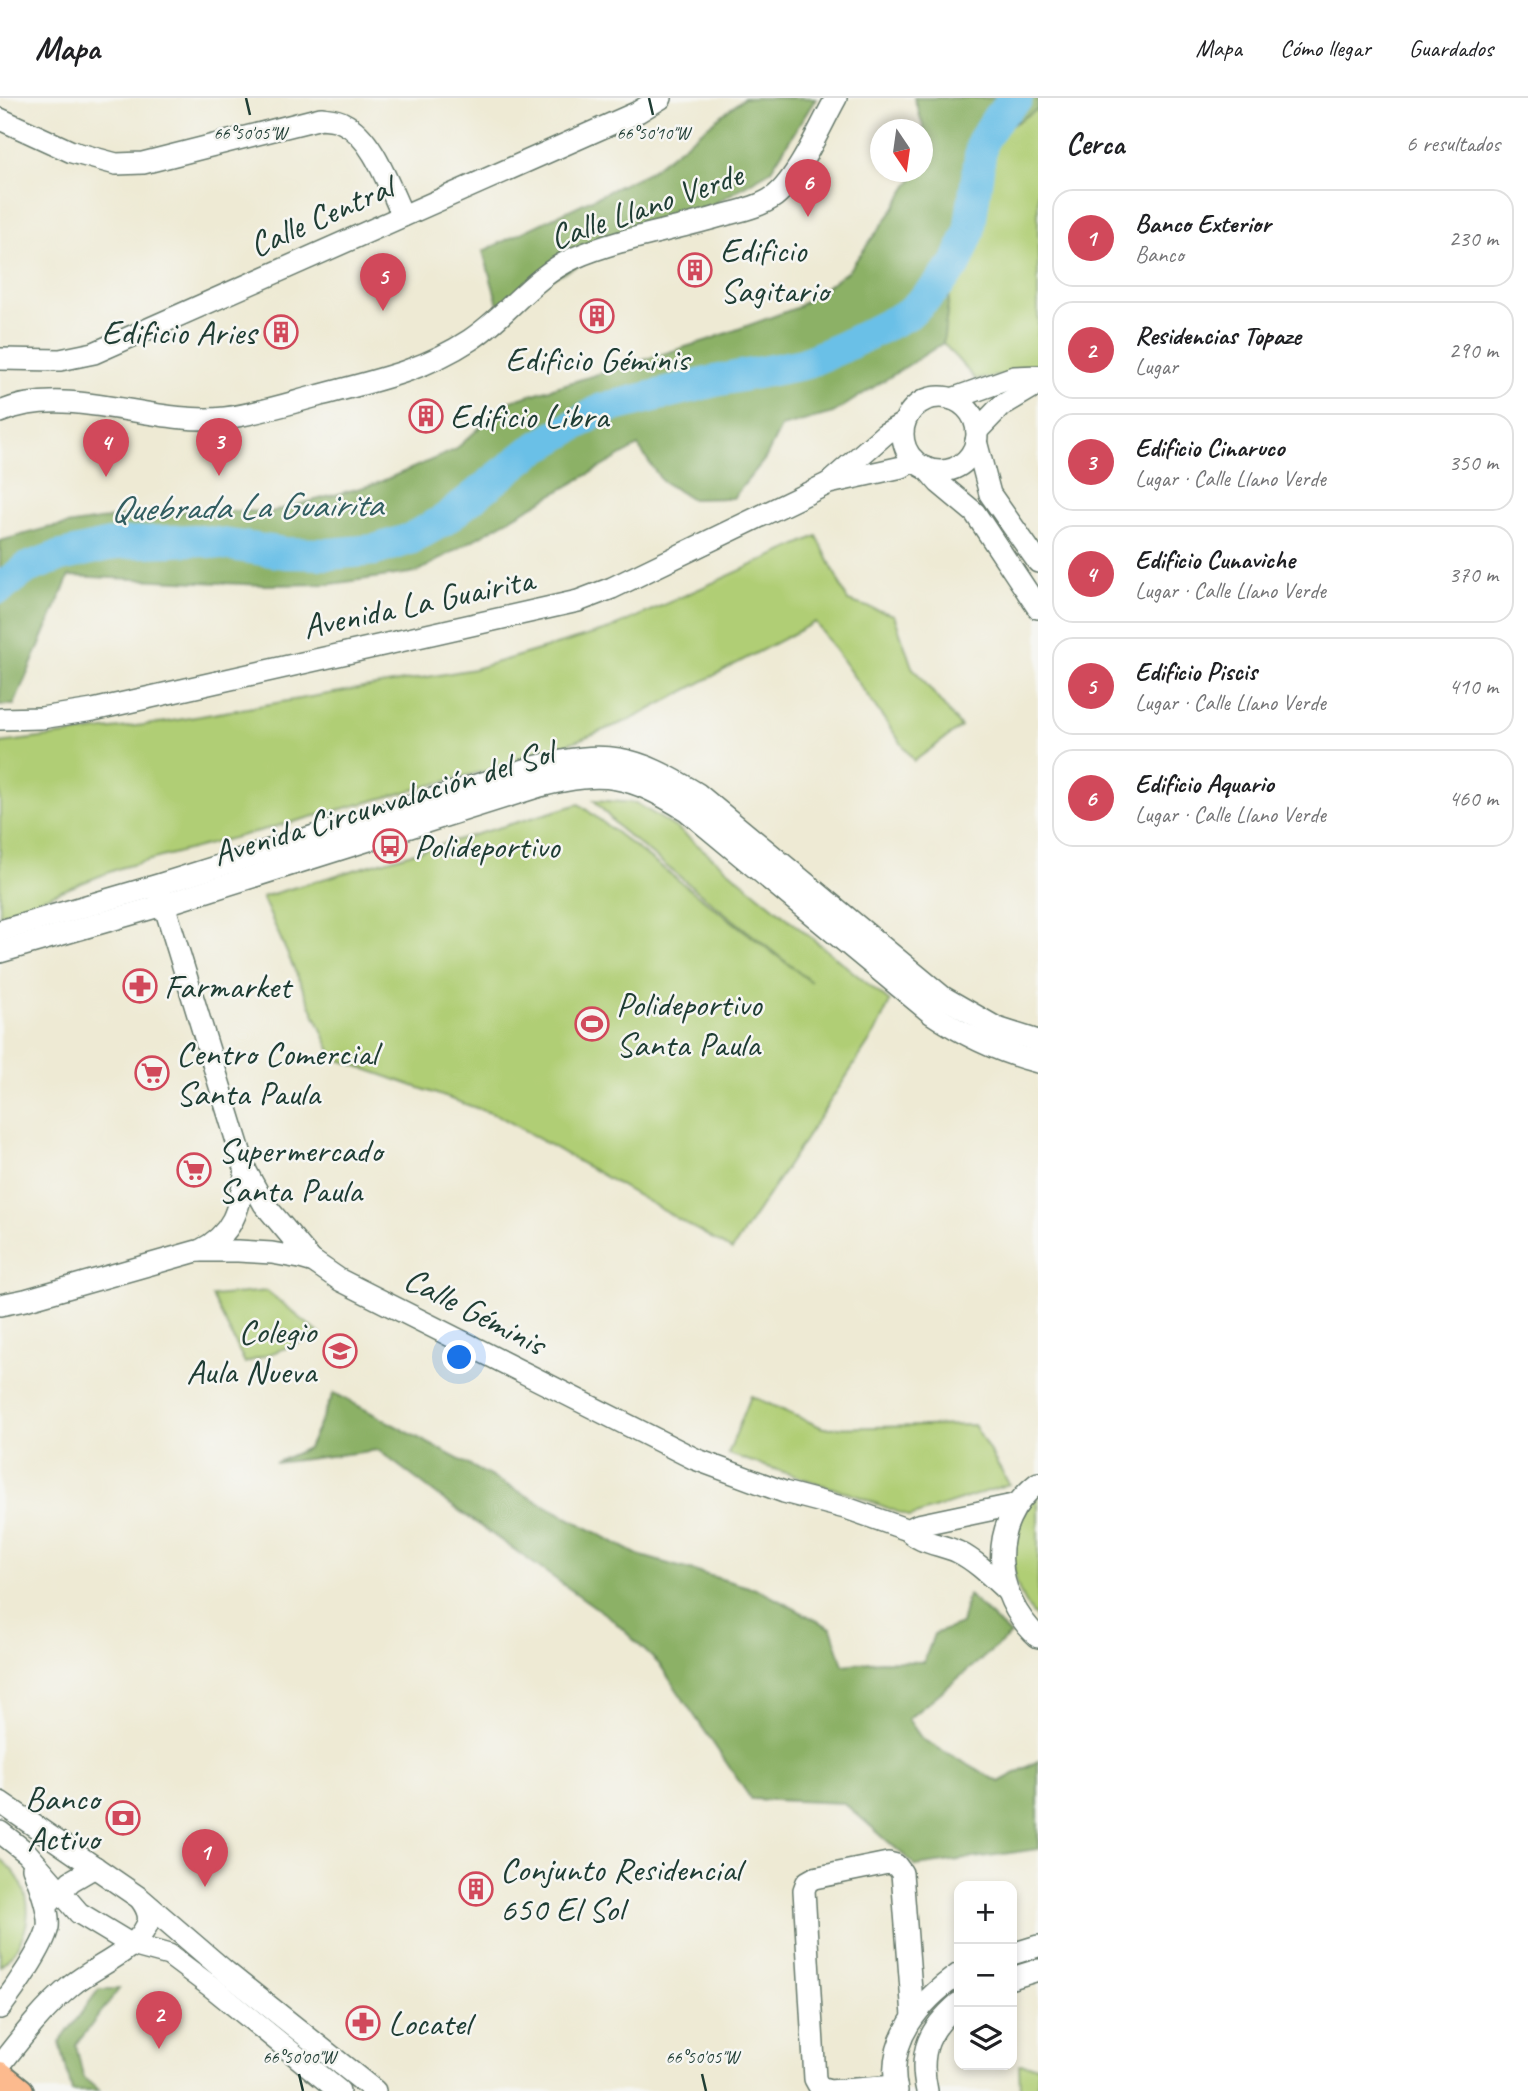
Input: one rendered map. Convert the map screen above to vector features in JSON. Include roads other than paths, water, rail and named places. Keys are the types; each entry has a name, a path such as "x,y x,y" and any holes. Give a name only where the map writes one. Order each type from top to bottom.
{"main road":[{"path":"0,2076 20,2091"}],"street":[{"name":"Calle Central","path":"0,359 60,360 94,354 638,112 661,98"},
{"name":"Calle Llano Verde","path":"0,412 11,407 53,403 86,404 187,420 226,418 415,369 473,338 535,282 574,258 754,206 771,198 786,187 836,98"},
{"path":"0,120 72,152 116,164 143,163 321,118 341,121 358,133 368,146 403,216"},
{"name":"Avenida La Guairita","path":"829,483 885,434 904,423 914,406 923,401 932,397 952,398 1014,377 1038,376"},
{"name":"Avenida La Guairita","path":"0,719 41,718 93,710 578,601 612,588 829,483 920,464 935,470 954,468 968,457 977,436 1001,405 1038,384"},
{"path":"952,398 969,411 990,494 1038,562"},
{"path":"904,423 903,439 908,454 975,513 1038,608"},
{"name":"Avenida Circunvalación del Sol","path":"0,951 161,895 537,776 563,760 619,758 642,763 664,773 698,794 943,997 997,1028 1038,1041"},
{"name":"Avenida Circunvalación del Sol","path":"537,776 616,778 636,782 655,791 696,818 931,1013 989,1047 1038,1062"},
{"path":"161,895 246,1171 264,1205 314,1262"},
{"name":"Avenida Circunvalación del Sol","path":"0,931 161,895"},
{"path":"197,1251 216,1243 226,1233 233,1221 246,1171"},
{"name":"Calle Géminis","path":"0,1304 25,1300 197,1251 272,1253 314,1262 340,1280 695,1460 784,1492 849,1509 908,1530 914,1536 957,1551 982,1568 1006,1590"},
{"name":"Calle Géminis","path":"1038,1483 1018,1504 1009,1520 1002,1546 1002,1573 1006,1590 1014,1609 1038,1637"},
{"path":"908,1530 918,1525 1018,1504"},
{"path":"0,1802 141,1899 226,1972 375,2091"},
{"path":"0,1832 27,1853 53,1899 132,1945 169,1955 339,2091"},
{"path":"912,2016 902,1873 896,1865 888,1863 814,1878 807,1882 804,1890 815,2079 820,2088 829,2091 896,2088 897,2051 912,2016 926,2000 954,1978"},
{"path":"0,2008 12,1993 44,1937 53,1899 71,1881 95,1867"},
{"path":"0,2066 36,2022 72,1985 132,1945 148,1923 148,1914 141,1899"},
{"path":"1017,1952 1038,1946"},
{"path":"1017,1976 1038,1970"},
{"path":"927,2091 923,2068 928,2041 955,2007"}],"waterway":[{"name":"Quebrada La Guairita","path":"0,588 27,568 57,557 118,543 195,540 285,553 329,554 375,550 410,539 444,520 531,451 602,409 715,381 803,364 843,347 908,314 934,290 956,264 969,232 982,142 998,117 1017,98"}],"place":[{"name":"Edificio Aquario","path":"808,217"},
{"name":"Edificio Sagitario","path":"695,270"},
{"name":"Edificio Piscis","path":"383,311"},
{"name":"Edificio Géminis","path":"597,316"},
{"name":"Edificio Aries","path":"281,332"},
{"name":"Edificio Libra","path":"426,416"},
{"name":"Edificio Cinaruco","path":"219,476"},
{"name":"Edificio Cunaviche","path":"106,477"},
{"name":"Polideportivo","path":"390,846"},
{"name":"Farmarket","path":"140,986"},
{"name":"Polideportivo Santa Paula","path":"592,1024"},
{"name":"Centro Comercial Santa Paula","path":"152,1073"},
{"name":"Supermercado Santa Paula","path":"194,1170"},
{"name":"Colegio Aula Nueva","path":"340,1351"},
{"name":"Banco Activo","path":"123,1818"},
{"name":"Banco Exterior","path":"205,1887"},
{"name":"Conjunto Residencial 650 El Sol","path":"476,1889"},
{"name":"Locatel","path":"363,2023"},
{"name":"Residencias Topaze","path":"159,2049"}]}
